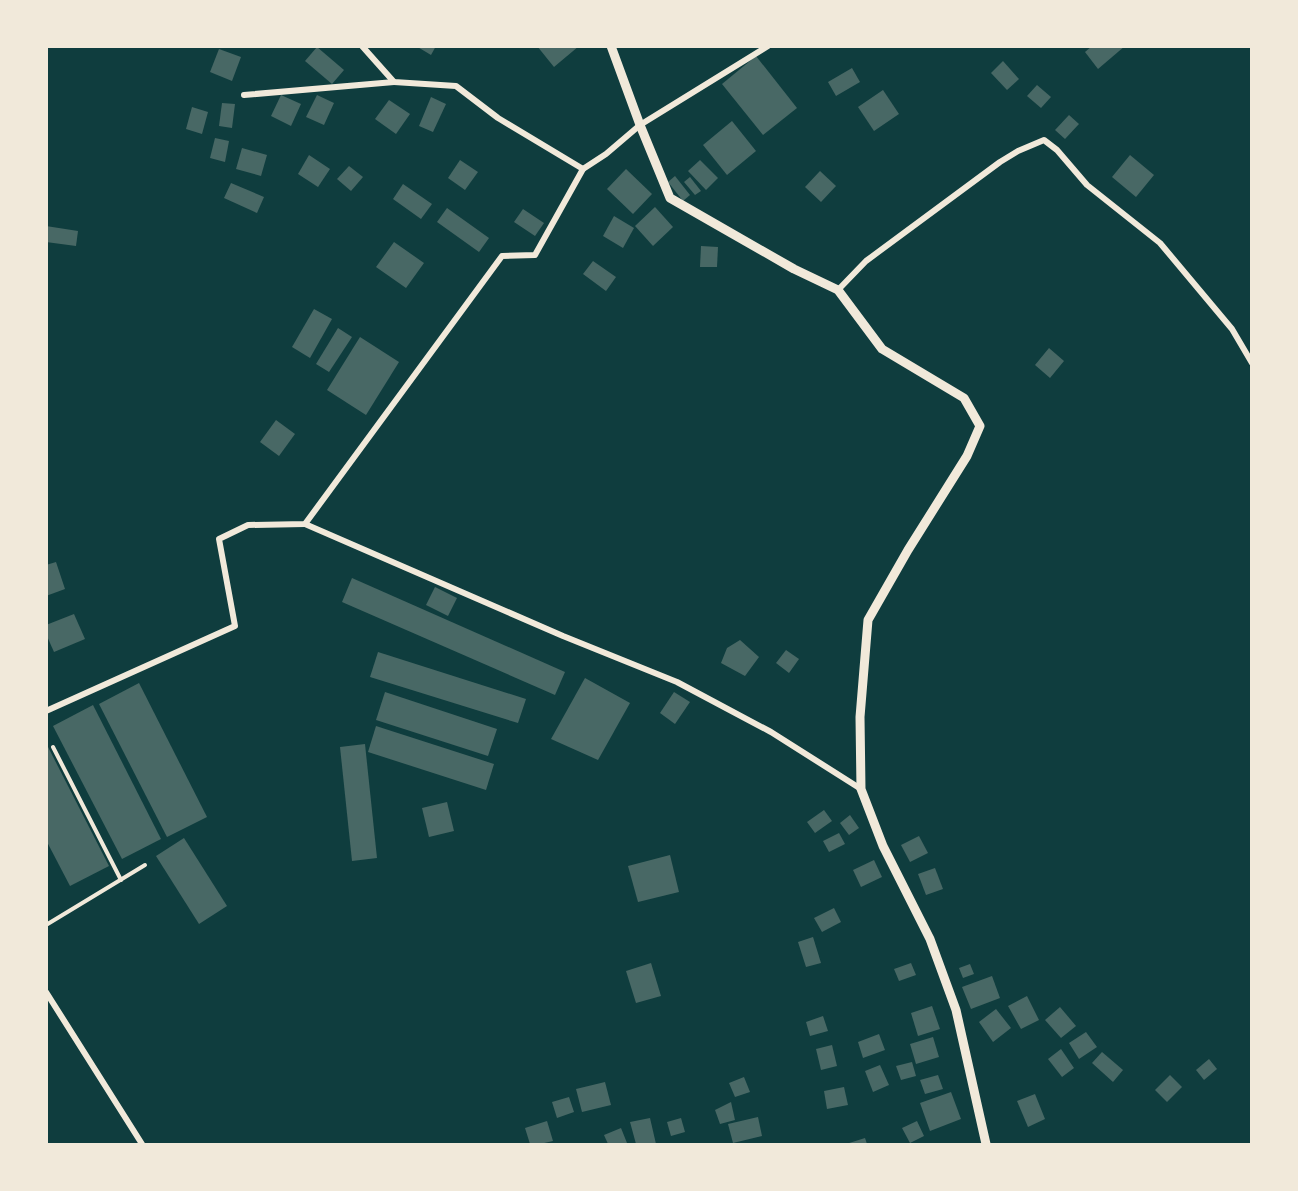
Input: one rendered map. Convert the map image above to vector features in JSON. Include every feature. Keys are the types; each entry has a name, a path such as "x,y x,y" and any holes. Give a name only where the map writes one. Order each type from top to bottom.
{"street":[{"path":"362,46 394,82"},
{"path":"611,46 670,198 794,269 838,290 882,349 964,398 980,426 967,456 908,550 868,620 860,717 861,789 883,846 930,939 956,1010 986,1144"},
{"path":"305,524 502,256 535,255 583,169 606,154 640,125 768,46"},
{"path":"244,95 394,82 456,86 498,118 583,169"},
{"path":"838,290 866,261 1000,162 1044,140 1057,150 1087,185 1160,243 1232,329 1251,363"},
{"path":"46,711 236,626 219,539 248,525 305,524 563,636 676,682 771,732 861,789"},
{"path":"46,992 142,1144"}],"lane":[{"path":"53,747 121,880"},
{"path":"46,925 145,865"}],"building":[{"path":"416,46 436,46 431,55"},
{"path":"537,46 579,46 554,67"},
{"path":"1092,46 1125,46 1098,69 1085,52"},
{"path":"317,47 344,70 332,84 305,61"},
{"path":"219,49 241,57 232,81 210,72"},
{"path":"756,56 797,108 763,135 722,84"},
{"path":"1003,61 1019,79 1007,90 991,73"},
{"path":"852,68 860,82 836,96 828,82"},
{"path":"1037,85 1051,97 1041,108 1027,96"},
{"path":"883,90 899,114 874,131 858,107"},
{"path":"281,95 301,104 291,126 271,116"},
{"path":"317,95 334,103 324,125 306,117"},
{"path":"431,97 446,104 433,132 419,126"},
{"path":"389,100 410,114 396,134 375,119"},
{"path":"222,103 235,104 232,128 219,126"},
{"path":"192,107 208,112 202,134 186,129"},
{"path":"1069,115 1079,124 1065,139 1055,130"},
{"path":"732,121 756,151 727,175 703,145"},
{"path":"215,138 229,141 225,162 210,158"},
{"path":"242,148 267,155 261,176 236,169"},
{"path":"309,155 330,169 318,187 298,174"},
{"path":"1130,155 1154,175 1136,197 1112,177"},
{"path":"460,160 478,172 465,190 448,178"},
{"path":"700,160 718,178 706,190 688,171"},
{"path":"349,166 363,177 351,191 337,179"},
{"path":"626,169 652,194 633,214 607,189"},
{"path":"820,171 836,186 821,202 805,187"},
{"path":"675,176 690,195 683,201 668,182"},
{"path":"690,177 701,191 695,195 684,182"},
{"path":"231,183 264,197 257,213 224,198"},
{"path":"403,184 432,204 421,219 393,199"},
{"path":"655,207 673,227 653,246 635,226"},
{"path":"447,208 489,238 479,252 437,222"},
{"path":"523,209 544,223 535,236 514,222"},
{"path":"614,216 634,228 623,248 603,236"},
{"path":"46,226 78,231 76,246 46,242"},
{"path":"394,242 424,263 406,288 376,267"},
{"path":"701,246 718,247 717,267 700,267"},
{"path":"593,261 616,277 606,291 583,274"},
{"path":"314,309 332,319 310,358 292,347"},
{"path":"338,328 352,337 329,372 316,364"},
{"path":"360,337 399,362 366,415 327,390"},
{"path":"1049,348 1064,361 1050,378 1035,365"},
{"path":"276,420 295,434 279,456 260,442"},
{"path":"56,562 65,589 46,596 46,565"},
{"path":"352,578 565,672 555,695 342,602"},
{"path":"435,587 457,598 448,616 426,605"},
{"path":"74,614 85,639 54,652 46,634 46,625"},
{"path":"740,640 759,657 745,676 721,663 727,648"},
{"path":"786,650 799,659 789,673 776,663"},
{"path":"378,652 526,699 518,723 370,677"},
{"path":"585,678 630,703 598,760 551,739"},
{"path":"139,683 207,817 167,837 99,704"},
{"path":"385,692 497,729 488,756 376,720"},
{"path":"674,692 690,702 675,724 660,713"},
{"path":"93,705 161,839 122,859 53,726"},
{"path":"376,726 494,764 486,790 368,752"},
{"path":"46,743 109,866 70,886 46,840"},
{"path":"365,744 377,858 352,861 340,747"},
{"path":"447,802 454,831 429,837 422,808"},
{"path":"824,810 832,821 815,833 807,822"},
{"path":"850,815 859,828 849,835 840,823"},
{"path":"839,833 845,844 829,852 823,841"},
{"path":"919,836 928,853 910,862 901,845"},
{"path":"184,838 227,906 199,924 156,856"},
{"path":"670,855 679,892 638,902 628,866"},
{"path":"874,860 882,877 861,887 853,870"},
{"path":"935,868 943,889 926,895 918,874"},
{"path":"834,908 841,922 822,932 814,918"},
{"path":"813,937 821,963 806,967 798,942"},
{"path":"651,963 661,996 636,1003 626,971"},
{"path":"911,963 916,975 899,981 894,969"},
{"path":"970,964 974,974 963,978 959,968"},
{"path":"992,976 1000,998 971,1009 962,987"},
{"path":"1027,996 1039,1020 1021,1029 1008,1006"},
{"path":"932,1006 940,1029 918,1036 911,1013"},
{"path":"1060,1007 1076,1026 1061,1038 1045,1020"},
{"path":"996,1009 1011,1028 993,1042 979,1022"},
{"path":"823,1016 828,1031 810,1036 806,1022"},
{"path":"1086,1032 1097,1047 1079,1059 1069,1043"},
{"path":"879,1034 885,1050 863,1058 858,1042"},
{"path":"933,1037 939,1057 916,1064 910,1044"},
{"path":"832,1045 837,1066 821,1070 816,1049"},
{"path":"1061,1049 1074,1068 1062,1077 1048,1059"},
{"path":"1102,1052 1123,1070 1113,1082 1092,1063"},
{"path":"1209,1059 1217,1069 1204,1080 1196,1070"},
{"path":"912,1062 916,1076 901,1080 896,1066"},
{"path":"880,1065 889,1085 873,1092 865,1071"},
{"path":"938,1075 943,1089 925,1094 920,1080"},
{"path":"1170,1075 1182,1087 1167,1102 1155,1090"},
{"path":"744,1077 750,1092 735,1097 729,1083"},
{"path":"605,1082 611,1105 582,1112 576,1089"},
{"path":"844,1087 848,1105 827,1109 824,1091"},
{"path":"951,1092 961,1119 930,1131 920,1103"},
{"path":"1035,1094 1045,1119 1028,1127 1017,1101"},
{"path":"569,1097 574,1112 557,1118 552,1102"},
{"path":"731,1102 735,1120 720,1124 715,1110"},
{"path":"758,1117 762,1136 733,1143 728,1124"},
{"path":"650,1118 656,1144 636,1144 630,1122"},
{"path":"681,1118 685,1132 671,1136 667,1122"},
{"path":"547,1121 553,1141 530,1144 525,1128"},
{"path":"917,1121 924,1136 910,1143 902,1128"},
{"path":"621,1128 627,1143 608,1144 604,1135"},
{"path":"865,1138 867,1144 846,1144"}]}
